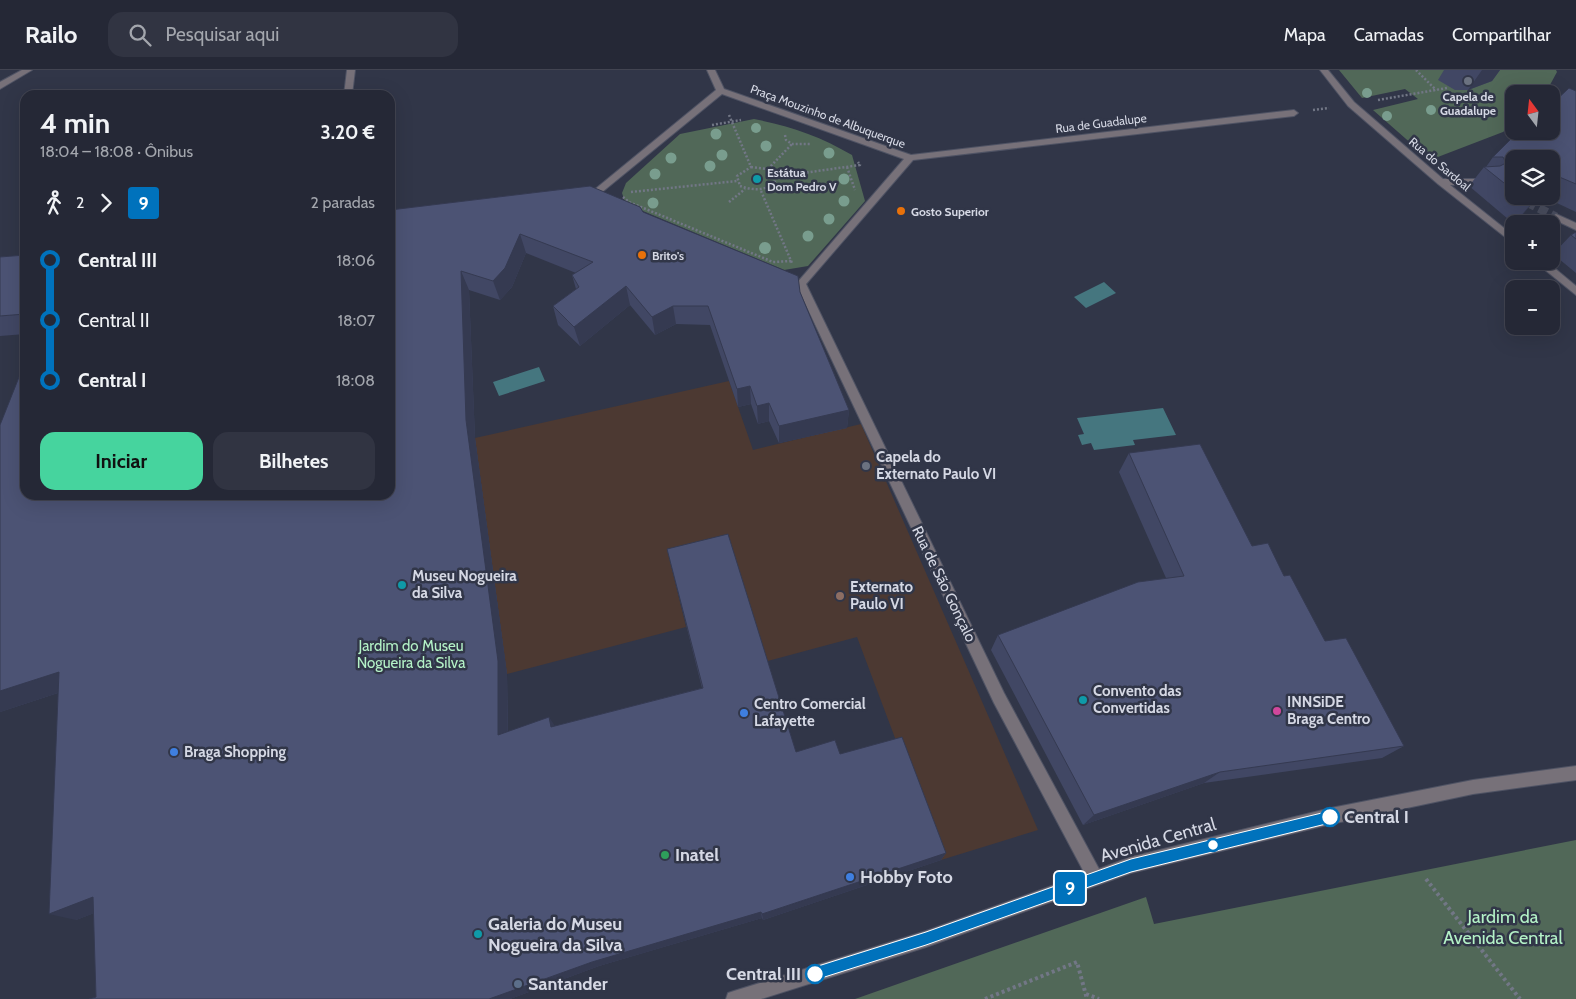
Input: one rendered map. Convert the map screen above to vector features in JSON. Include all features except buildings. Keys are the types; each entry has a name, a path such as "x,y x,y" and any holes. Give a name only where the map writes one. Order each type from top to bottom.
{"street":[{"path":"0,86 28,70"},
{"path":"349,90 351,70"},
{"path":"594,197 721,91 711,70"},
{"name":"Rua do Sardoal","path":"1324,70 1351,104 1441,182 1505,234"},
{"name":"Praça Mouzinho de Albuquerque","path":"721,91 910,158 797,282"},
{"name":"Rua de Guadalupe","path":"910,158 1294,113"},
{"path":"1441,182 1485,181"},
{"path":"1560,220 1576,227"},
{"path":"1550,270 1576,292"},
{"name":"Rua de São Gonçalo","path":"797,282 999,698 1096,878"},
{"name":"Avenida Central","path":"734,999 926,939 1131,866 1331,816 1472,787 1576,773"}],"path":[{"path":"1416,70 1436,90"},
{"path":"1375,100 1447,88"},
{"path":"1306,111 1332,108"},
{"path":"729,116 751,167"},
{"path":"703,126 745,120"},
{"path":"768,169 792,144"},
{"path":"775,177 860,165 857,160"},
{"path":"737,181 740,172 751,167 768,169 775,177"},
{"path":"847,167 855,191"},
{"path":"737,181 745,189 761,191 772,185 775,177"},
{"path":"737,181 622,193 629,202 773,262 791,262 800,259"},
{"path":"728,202 745,189"},
{"path":"761,191 791,262 797,282"},
{"path":"1426,879 1520,999"},
{"path":"985,999 1077,962 1086,996 1099,999"}],"shaded area":[{"path":"1104,282 1116,293 1086,308 1074,297"},
{"path":"539,367 545,381 499,396 493,382"},
{"name":"Externato Paulo VI","path":"729,381 753,450 861,424 1038,830 941,860 857,637 764,662 671,565 686,627 507,674 475,438"},
{"path":"1163,408 1176,435 1133,440 1135,445 1094,450 1091,443 1082,445 1078,435 1084,434 1077,418"}],"green space":[{"path":"1339,70 1556,70 1557,72 1550,85 1505,85 1505,131 1430,160 1373,110 1418,99 1405,89 1362,98"},
{"path":"754,119 804,132 852,155 865,201 808,266 784,270 625,202 622,193 626,183 680,134"},
{"name":"Jardim da Avenida Central","path":"1576,840 1576,999 855,999 1146,897 1154,924"}],"tunnel":[{"path":"1533,205 1552,215"}],"bus line":[{"name":"9","path":"815,974 926,939 1131,866 1330,817"}],"place":[{"name":"Capela de Guadalupe","path":"1468,81"},
{"name":"Estátua Dom Pedro V","path":"757,179"},
{"name":"Gosto Superior","path":"901,211"},
{"name":"Brito's","path":"642,255"},
{"name":"Capela do Externato Paulo VI","path":"866,466"},
{"name":"Museu Nogueira da Silva","path":"402,585"},
{"name":"Externato Paulo VI","path":"840,596"},
{"name":"Convento das Convertidas","path":"1083,700"},
{"name":"INNSiDE Braga Centro","path":"1277,711"},
{"name":"Centro Comercial Lafayette","path":"744,713"},
{"name":"Braga Shopping","path":"174,752"},
{"name":"Central I","path":"1330,817"},
{"name":"Inatel","path":"665,855"},
{"name":"Hobby Foto","path":"850,877"},
{"name":"Galeria do Museu Nogueira da Silva","path":"478,934"},
{"name":"Central III","path":"815,974"},
{"name":"Santander","path":"518,984"}],"park label":[{"name":"Jardim do Museu Nogueira da Silva","path":"411,654"}]}
